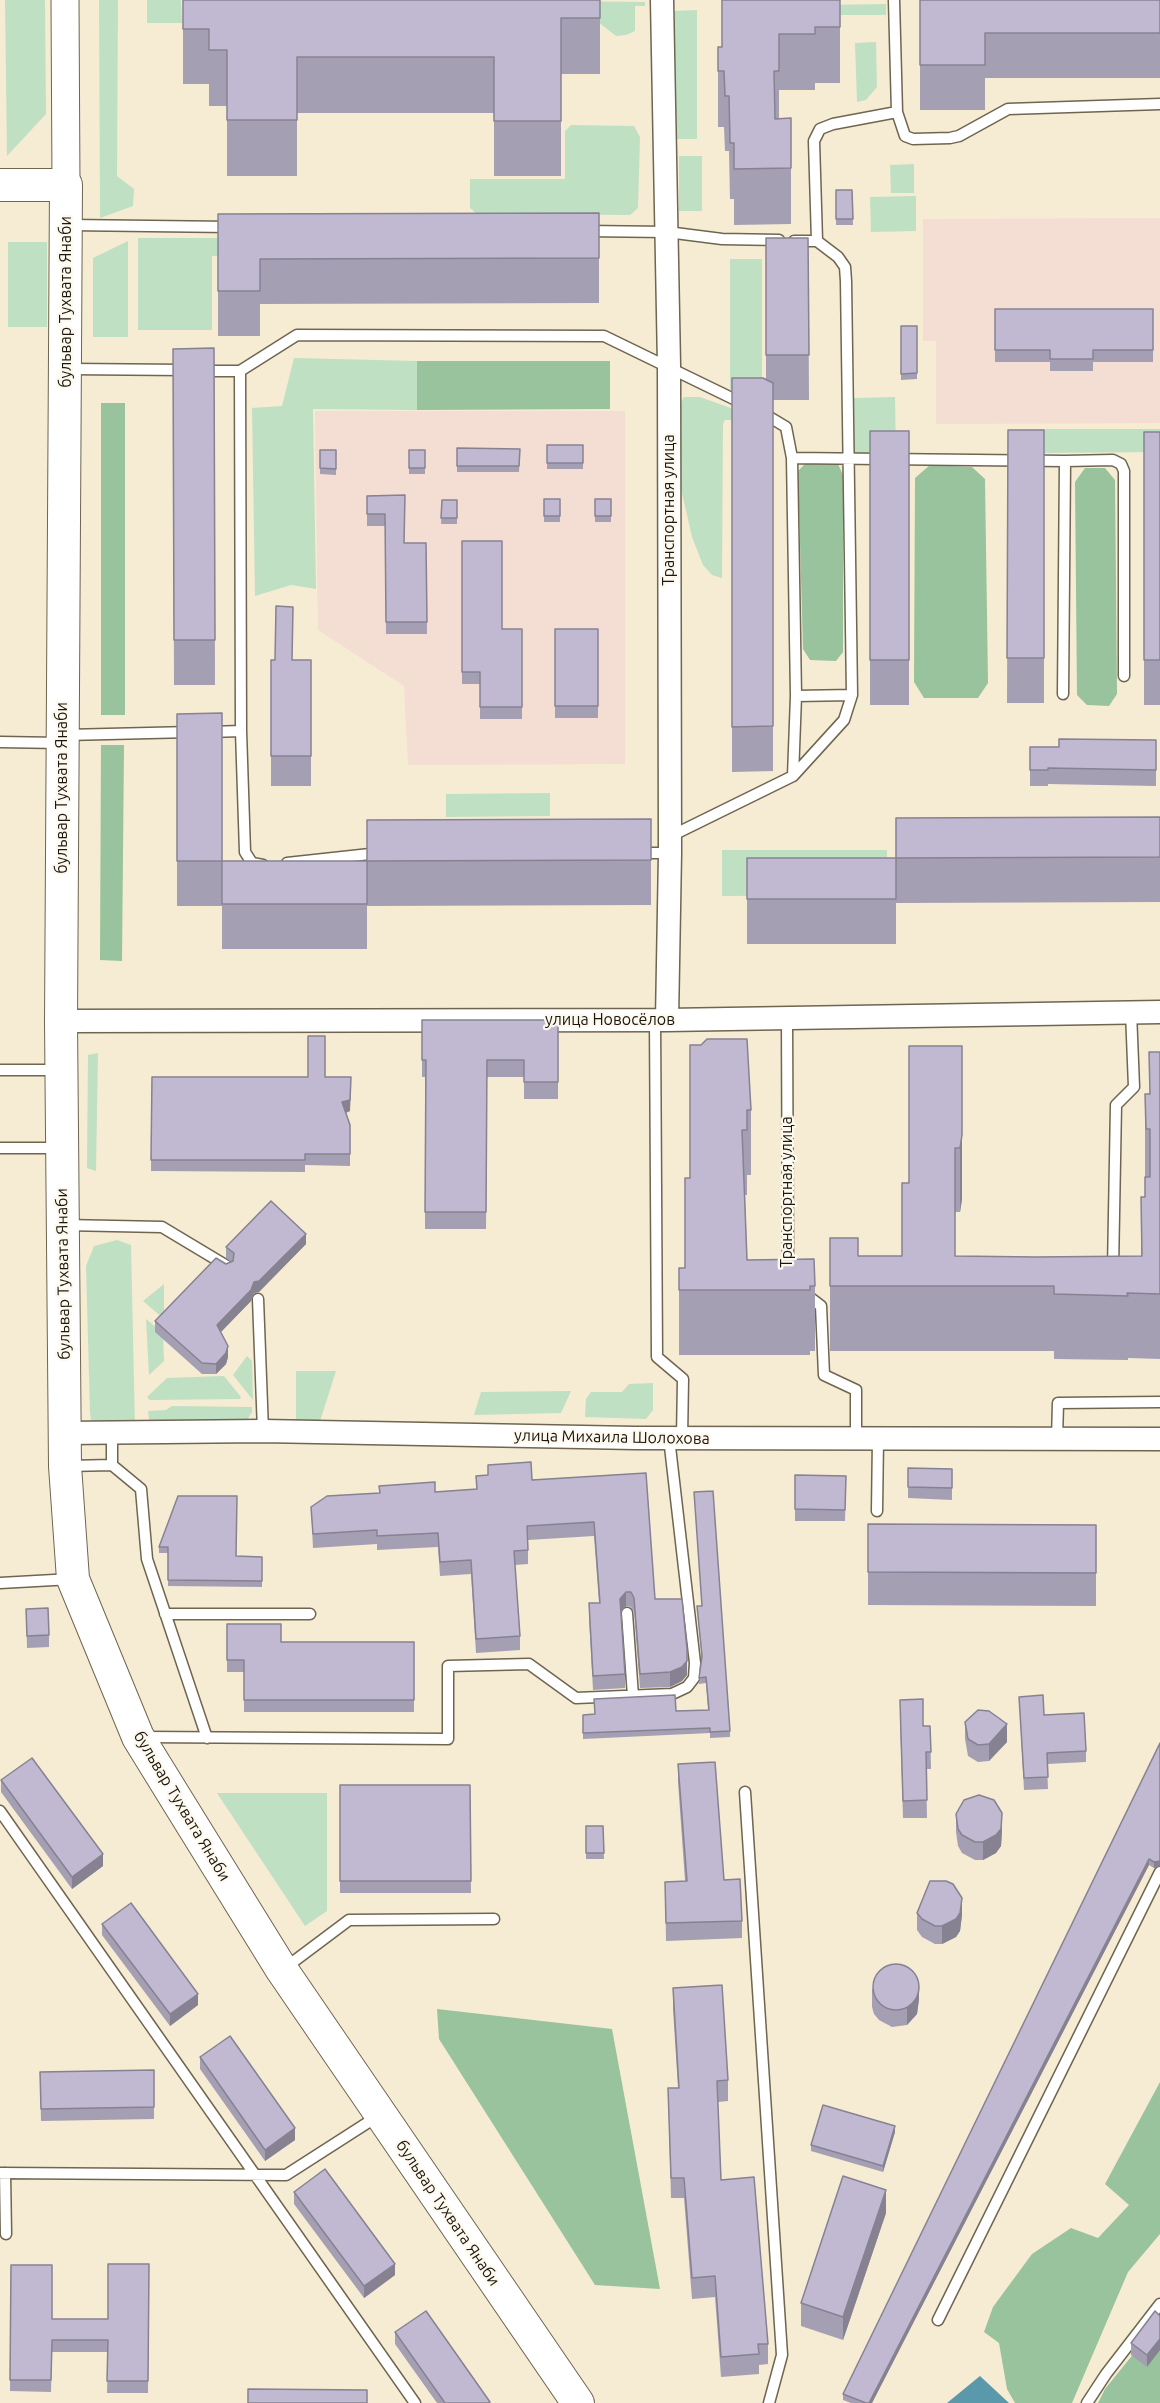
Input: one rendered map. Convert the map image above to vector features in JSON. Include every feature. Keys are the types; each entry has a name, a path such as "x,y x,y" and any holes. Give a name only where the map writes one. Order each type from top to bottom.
{"main road":[{"path":"0,185 66,185"},
{"name":"бульвар Тухвата Янаби","path":"66,185 61,1070 65,1466 73,1579 138,1737 282,1970 578,2403"}],"street":[{"name":"бульвар Тухвата Янаби","path":"65,0 66,185"},
{"name":"Транспортная улица","path":"661,1020 670,844 668,232 662,0"},
{"name":"улица Новосёлов","path":"61,1021 661,1020 1160,1012"},
{"name":"улица Михаила Шолохова","path":"65,1433 263,1431 675,1438 1160,1439"}],"lane":[{"path":"894,0 897,112 901,130 905,136 913,139 959,136 1008,109 1160,104"},
{"path":"817,241 814,141 820,129 833,124 897,112"},
{"path":"66,225 239,227"},
{"path":"571,230 668,232 722,239 817,241 838,257 845,267 850,458 852,695 844,720 793,776 670,844 623,853"},
{"path":"66,369 240,371 297,335 604,336 669,365 786,427 792,458 796,696 793,776"},
{"path":"240,371 241,731 245,852 252,863 265,866 357,854 388,853"},
{"path":"792,458 1113,460 1121,464 1124,471 1124,676"},
{"path":"1063,694 1065,460"},
{"path":"796,696 852,695"},
{"path":"0,742 241,731"},
{"path":"1113,1285 1116,1105 1134,1087 1131,1012"},
{"name":"Транспортная улица","path":"787,1018 788,1281 821,1306 824,1375 856,1390 867,1438"},
{"path":"138,1737 448,1739 448,1665 529,1664 576,1698 672,1694 687,1687 693,1678 695,1663 675,1438 683,1379 657,1358 661,1020"},
{"path":"0,1070 61,1070"},
{"path":"0,1148 62,1148"},
{"path":"63,1225 162,1227 227,1267"},
{"path":"258,1299 263,1431"},
{"path":"1057,1439 1058,1402 1160,1402"},
{"path":"112,1433 112,1466"},
{"path":"867,1438 877,1511"},
{"path":"65,1466 112,1466 141,1489 147,1559 207,1738"},
{"path":"0,1583 73,1579"},
{"path":"627,1613 633,1696"},
{"path":"165,1614 310,1614"},
{"path":"745,1792 782,2355 769,2403"},
{"path":"0,1811 415,2403"},
{"path":"938,2320 1160,1872"},
{"path":"282,1970 349,1920 494,1919"},
{"path":"6,2234 2,2173 286,2175 381,2114"},
{"path":"1087,2403 1106,2374 1160,2304"}],"shaded area":[{"path":"1160,218 1160,423 936,424 936,341 923,341 923,219"},
{"path":"315,411 625,411 625,764 408,765 404,686 318,630"}],"green space":[{"path":"5,0 45,0 46,114 7,156"},
{"path":"99,0 118,0 117,176 134,189 133,206 100,218"},
{"path":"147,0 181,0 182,23 147,23"},
{"path":"559,1 645,2 645,6 635,6 635,31 616,36 598,22"},
{"path":"886,4 886,15 826,15 826,5"},
{"path":"697,10 697,139 674,139 673,11"},
{"path":"876,42 877,87 866,100 857,102 855,43"},
{"path":"571,125 634,126 640,137 638,208 630,215 477,214 470,208 470,179 565,179 565,131"},
{"path":"679,156 702,156 702,211 679,211"},
{"path":"914,164 914,193 891,193 890,165"},
{"path":"916,196 916,231 871,232 870,197"},
{"path":"138,238 241,238 335,256 212,256 212,330 138,330"},
{"path":"128,241 128,337 93,337 93,258"},
{"path":"8,242 47,242 47,327 8,327"},
{"path":"730,259 762,259 762,403 752,403 730,389"},
{"path":"294,358 417,361 417,410 313,409 316,589 291,585 255,596 252,408 282,406"},
{"path":"417,361 610,361 610,409 417,410"},
{"path":"684,397 700,397 761,419 725,420 723,424 722,578 712,575 703,565 692,537 682,493 679,468 679,406"},
{"path":"895,397 896,454 855,455 854,398"},
{"path":"101,403 125,403 125,715 101,715"},
{"path":"1040,429 1160,429 1160,452 1040,453"},
{"path":"806,463 838,464 843,475 843,652 836,661 810,660 803,649 798,471"},
{"path":"930,465 972,467 985,479 988,683 978,698 924,698 914,682 915,478"},
{"path":"1085,468 1105,468 1115,480 1117,694 1109,706 1087,705 1077,695 1075,482"},
{"path":"101,745 124,745 122,961 100,960"},
{"path":"550,793 550,816 446,817 446,794"},
{"path":"722,850 887,850 887,895 722,896"},
{"path":"98,1053 96,1171 87,1168 88,1055"},
{"path":"117,1240 131,1245 135,1427 98,1425 91,1420 90,1412 86,1266 94,1246"},
{"path":"164,1284 164,1319 143,1301"},
{"path":"146,1319 163,1333 164,1361 149,1375"},
{"path":"247,1356 252,1361 253,1400 233,1375"},
{"path":"296,1371 336,1371 320,1421 296,1421"},
{"path":"224,1376 241,1397 240,1399 150,1400 147,1397 167,1378"},
{"path":"653,1383 653,1410 646,1419 585,1417 586,1399 591,1392 622,1392 629,1384"},
{"path":"571,1391 561,1413 474,1415 481,1392"},
{"path":"172,1406 252,1407 252,1412 245,1423 150,1427 148,1411 166,1410"},
{"path":"217,1793 327,1793 327,1911 305,1926"},
{"path":"437,2009 612,2029 660,2289 595,2285 439,2039"},
{"path":"1160,2082 1160,2234 1128,2272 1072,2403 1015,2403 1007,2389 999,2343 984,2332 993,2307 1032,2254 1071,2228 1098,2238 1129,2205 1105,2184"},
{"path":"1160,2321 1160,2403 1098,2403 1105,2389"}],"water":[{"path":"980,2376 1009,2403 947,2403"}],"building":[{"path":"183,0 600,0 600,18 561,18 561,121 494,121 494,57 297,57 297,120 227,120 227,50 209,50 209,29 183,29"},
{"path":"722,0 840,0 840,27 815,27 815,34 779,34 779,71 774,71 775,119 791,118 791,168 734,169 734,143 730,143 729,96 725,96 724,71 718,71 718,47 722,47"},
{"path":"920,0 1160,0 1160,33 985,33 985,65 920,65"},
{"path":"836,190 852,190 853,219 836,219"},
{"path":"599,213 599,258 260,259 260,291 218,291 218,214"},
{"path":"766,238 808,238 809,355 766,355"},
{"path":"995,309 1153,309 1153,350 1093,350 1093,359 1050,359 1050,350 995,350"},
{"path":"901,326 917,326 917,373 901,374"},
{"path":"214,348 215,640 174,640 173,349"},
{"path":"732,378 763,378 773,383 773,726 732,727"},
{"path":"1008,430 1044,430 1044,658 1007,658"},
{"path":"870,431 909,431 909,660 870,660"},
{"path":"1144,432 1160,432 1160,660 1144,660"},
{"path":"547,445 583,445 583,463 547,463"},
{"path":"457,448 520,449 519,466 457,466"},
{"path":"320,450 336,450 336,469 320,468"},
{"path":"409,450 425,450 425,468 409,468"},
{"path":"405,495 404,543 426,543 427,622 386,622 385,514 367,514 367,496"},
{"path":"544,499 560,499 560,516 544,516"},
{"path":"595,499 611,499 611,516 595,516"},
{"path":"442,500 457,500 457,518 441,518"},
{"path":"462,541 502,541 502,629 522,629 522,707 480,707 480,672 462,672"},
{"path":"276,606 293,607 292,660 311,660 311,756 271,756 271,660 275,660"},
{"path":"555,629 598,629 598,706 555,706"},
{"path":"222,713 222,861 177,861 177,714"},
{"path":"1059,739 1156,740 1156,770 1048,768 1048,770 1030,770 1030,747 1059,747"},
{"path":"1160,817 1160,857 896,858 896,818"},
{"path":"651,819 651,860 367,861 367,820"},
{"path":"747,858 896,858 896,899 747,899"},
{"path":"222,861 367,861 367,904 222,904"},
{"path":"422,1020 558,1020 558,1082 524,1082 524,1060 487,1060 486,1212 425,1212 426,1060 422,1060"},
{"path":"308,1036 325,1036 325,1077 351,1077 350,1100 342,1102 350,1125 350,1154 305,1154 305,1160 151,1160 152,1077 308,1077"},
{"path":"707,1039 747,1039 751,1110 747,1110 747,1130 742,1130 747,1260 814,1259 815,1286 810,1286 810,1290 679,1290 679,1268 685,1268 685,1178 690,1178 690,1045 701,1045"},
{"path":"909,1046 962,1046 962,1135 960,1148 955,1148 955,1256 1142,1256 1141,1197 1145,1197 1145,1177 1150,1177 1150,1129 1146,1129 1145,1094 1150,1094 1149,1052 1160,1052 1160,1294 1127,1293 1128,1296 1054,1294 1054,1286 830,1286 830,1238 858,1238 858,1256 902,1256 902,1183 909,1183"},
{"path":"271,1201 306,1234 259,1281 254,1282 251,1290 217,1325 228,1346 226,1353 216,1364 202,1363 155,1321 216,1258 226,1264 233,1261 234,1253 226,1247"},
{"path":"531,1462 532,1480 646,1473 655,1599 682,1599 687,1661 682,1667 670,1672 640,1674 634,1598 631,1592 626,1592 620,1599 625,1674 593,1676 589,1603 600,1603 594,1522 527,1526 528,1550 514,1551 520,1636 476,1639 471,1560 440,1562 438,1533 377,1536 377,1530 313,1534 311,1507 327,1496 380,1493 379,1486 435,1482 435,1492 477,1489 476,1476 488,1475 488,1465"},
{"path":"908,1468 952,1469 952,1488 908,1487"},
{"path":"795,1475 846,1476 845,1510 795,1509"},
{"path":"713,1491 730,1731 710,1732 710,1728 583,1733 583,1715 595,1714 594,1699 675,1695 676,1711 709,1710 706,1677 699,1678 702,1656 697,1606 702,1606 694,1492"},
{"path":"178,1496 237,1496 236,1556 262,1557 262,1581 168,1580 168,1547 159,1547"},
{"path":"868,1524 1096,1525 1096,1573 868,1572"},
{"path":"48,1608 49,1635 27,1636 26,1609"},
{"path":"227,1624 281,1624 281,1642 414,1642 414,1700 244,1700 244,1660 227,1660"},
{"path":"1043,1695 1044,1715 1084,1713 1086,1751 1047,1753 1048,1777 1024,1778 1019,1697"},
{"path":"923,1699 923,1726 930,1726 931,1752 926,1752 927,1800 903,1801 900,1700"},
{"path":"978,1710 989,1711 1007,1724 989,1744 978,1745 968,1739 965,1722"},
{"path":"1160,1743 1160,1861 1154,1862 1149,1859 869,2403 843,2394"},
{"path":"32,1758 103,1854 72,1877 1,1780"},
{"path":"715,1762 724,1880 740,1879 742,1921 666,1923 665,1882 687,1881 678,1764"},
{"path":"340,1785 470,1785 471,1881 340,1881"},
{"path":"979,1795 994,1800 1002,1813 1001,1829 996,1835 983,1842 975,1842 962,1835 958,1829 956,1814 964,1800"},
{"path":"586,1826 603,1826 604,1853 586,1853"},
{"path":"930,1881 946,1881 953,1884 962,1898 960,1913 956,1919 942,1926 935,1926 922,1919 917,1913"},
{"path":"131,1903 198,1994 170,2014 102,1924"},
{"path":"896,1964 912,1971 919,1987 912,2003 896,2010 880,2003 873,1987 880,1971"},
{"path":"722,1985 728,2080 717,2081 721,2180 754,2177 768,2344 758,2344 759,2354 721,2357 715,2276 692,2278 684,2178 671,2178 668,2088 679,2088 673,1988"},
{"path":"230,2036 295,2128 265,2150 200,2057"},
{"path":"154,2070 154,2107 41,2109 40,2072"},
{"path":"823,2105 895,2126 883,2166 811,2145"},
{"path":"325,2169 395,2264 364,2286 294,2192"},
{"path":"843,2176 886,2190 843,2317 801,2303"},
{"path":"108,2264 149,2264 148,2381 107,2381 108,2340 52,2340 51,2380 10,2380 11,2265 52,2265 52,2319 108,2319"},
{"path":"426,2311 490,2402 445,2403 395,2332"},
{"path":"1155,2311 1160,2316 1160,2339 1147,2355 1131,2343"},
{"path":"248,2389 367,2390 367,2403 248,2403"}]}
